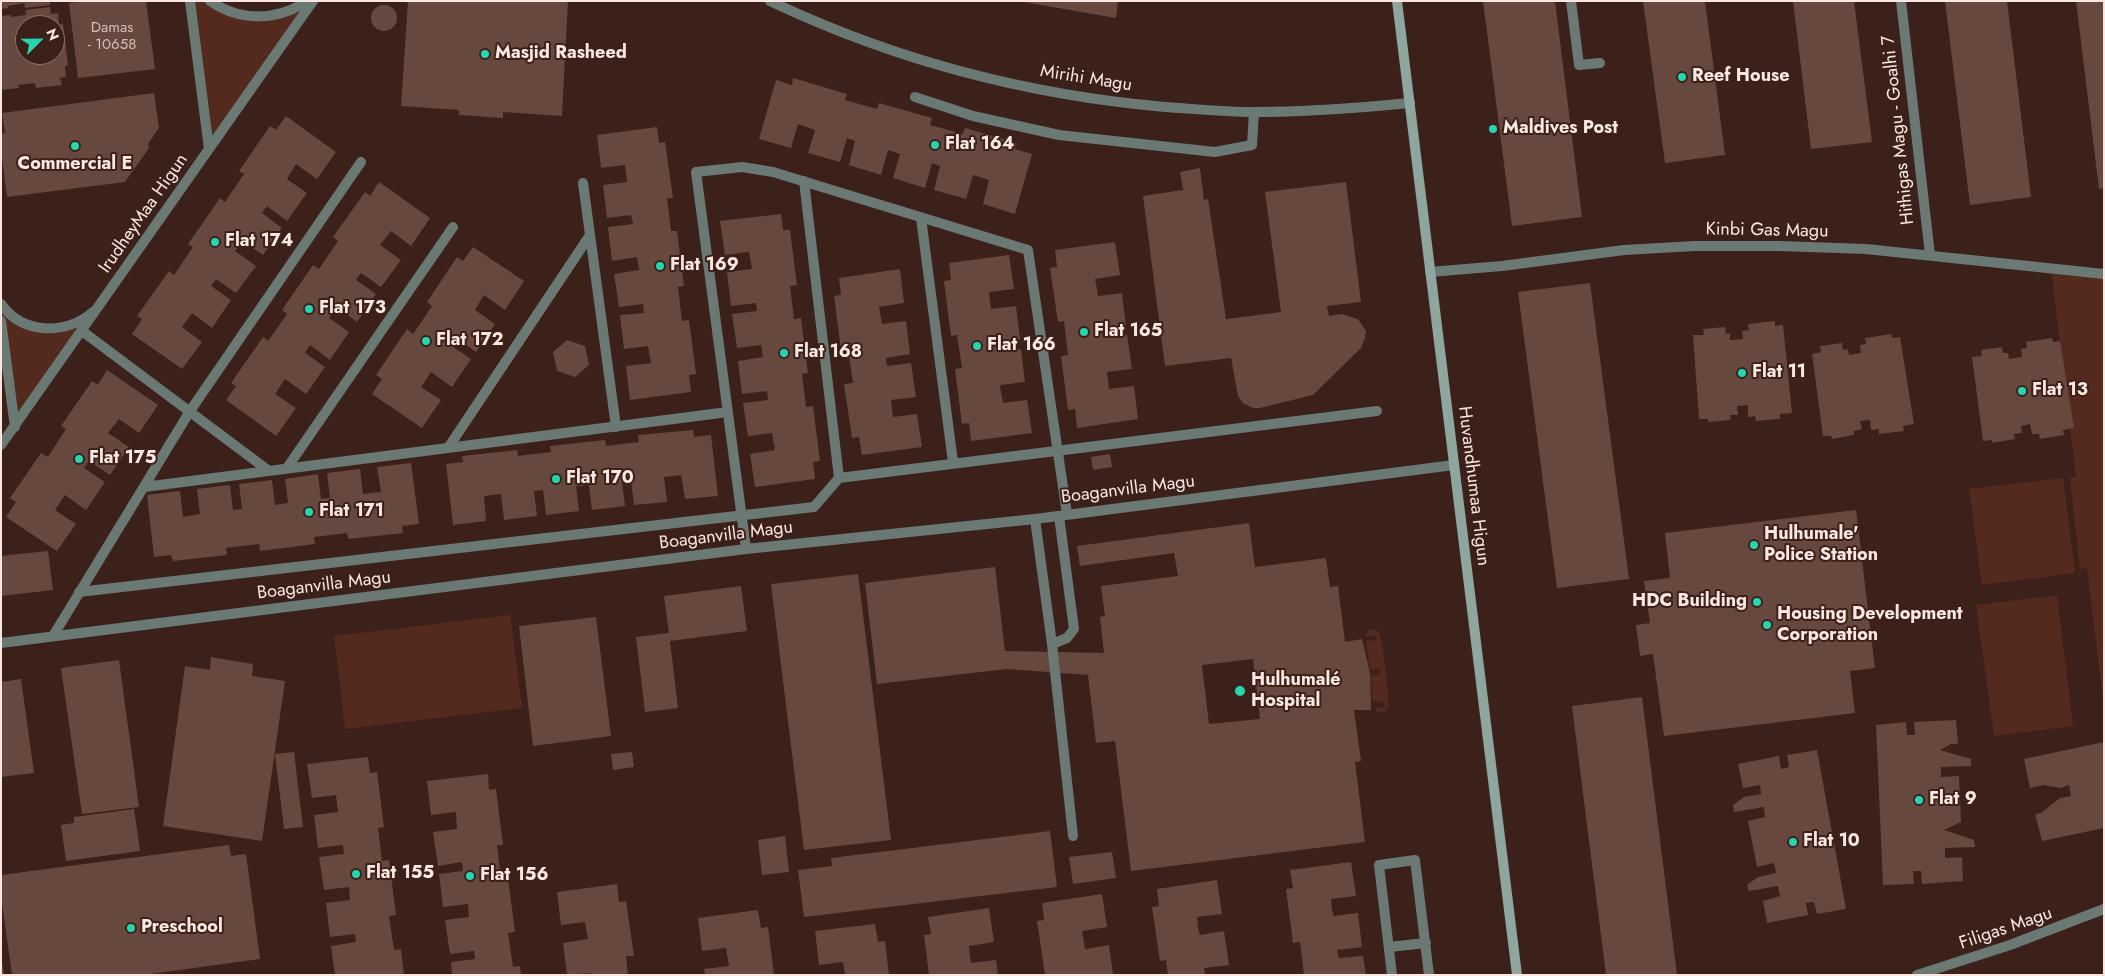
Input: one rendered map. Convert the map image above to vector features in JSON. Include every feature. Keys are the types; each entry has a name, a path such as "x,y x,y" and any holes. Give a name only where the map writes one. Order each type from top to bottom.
{"street":[{"path":"190,1 209,149"},
{"path":"210,1 228,11 255,17 282,14 308,1"},
{"name":"IrudheyMaa Higun","path":"1,445 313,1"},
{"name":"Mirihi Magu","path":"770,1 864,41 931,63 1000,81 1068,95 1120,102 1254,112 1349,109 1410,103"},
{"name":"Huvandhumaa Higun","path":"1397,1 1517,975"},
{"path":"1571,1 1579,65 1600,63"},
{"name":"Hithigas Magu - Goalhi 7","path":"1901,1 1930,255"},
{"path":"915,97 973,116 1059,135 1215,152 1252,145 1254,112"},
{"path":"53,636 190,411 361,162"},
{"path":"746,549 696,172 742,166 804,181 1028,250 1058,450 1074,629 1067,638 1052,644"},
{"path":"804,181 839,478"},
{"path":"583,184 616,427"},
{"path":"921,218 953,462"},
{"path":"287,468 452,227"},
{"path":"448,448 590,235"},
{"name":"Kinbi Gas Magu","path":"1430,272 1502,266 1624,250 1695,246 1780,246 1866,249 2104,274"},
{"path":"1,304 12,316 21,321 40,328 50,329 65,327 79,322 102,303"},
{"path":"1,321 15,426"},
{"path":"82,331 269,471"},
{"path":"144,487 728,412"},
{"path":"79,592 814,507 839,478 953,462 1376,412"},
{"name":"Boaganvilla Magu","path":"1,643 746,549 1035,519 1454,465"},
{"path":"1035,519 1052,644 1073,836"},
{"path":"1392,975 1378,865 1415,860 1430,975"},
{"name":"Filigas Magu","path":"1917,975 2037,936 2104,909"},
{"path":"1389,947 1426,943"}],"shaded area":[{"path":"190,1 210,1 255,17 307,1 209,149"},
{"path":"2051,269 2104,274 2104,708 2087,568 2080,569 2070,478 2076,477"},
{"path":"1,304 40,328 87,317 15,427 1,321"},
{"path":"2063,478 2075,573 1982,585 1969,489"},
{"path":"2057,595 2073,726 1994,736 1976,605"},
{"path":"510,615 522,708 345,729 334,636"},
{"path":"1372,629 1378,631 1384,656 1389,708 1383,713 1376,711 1375,708 1385,707 1384,702 1373,701 1370,676 1380,674 1379,669 1370,670 1366,641 1377,640 1376,636 1366,636 1367,631"}],"building":[{"path":"1,1 50,1 50,5 25,8 24,3 1,9"},
{"path":"85,1 146,1 155,69 78,78 69,3"},
{"name":"Masjid Rasheed","path":"408,1 568,1 562,116 503,112 503,118 459,115 459,110 401,106"},
{"path":"1018,1 1118,1 1116,18"},
{"path":"1483,1 1555,1 1582,217 1512,226"},
{"path":"1643,1 1705,1 1725,155 1665,163"},
{"path":"1793,1 1854,1 1872,142 1811,149"},
{"path":"1945,1 2007,1 2031,197 1970,205"},
{"path":"2076,1 2104,1 2104,188 2099,189"},
{"path":"384,5 393,9 397,18 393,27 384,31 375,27 371,18 375,9"},
{"path":"50,7 51,14 58,13 58,15 26,15 25,10"},
{"path":"10,15 11,17 15,16 15,65 65,65 65,40 68,65 65,66 66,77 60,78 62,85 36,88 35,83 18,85 19,88 1,90 1,16"},
{"name":"Flat 164","path":"793,78 847,94 845,100 877,109 879,103 932,118 930,125 963,134 965,128 1017,143 1015,149 1032,154 1015,214 983,204 989,180 973,175 966,199 934,190 940,166 932,163 925,188 893,178 900,154 888,150 881,175 849,165 855,141 847,138 840,162 808,153 815,130 798,124 791,148 759,139 776,80 792,85"},
{"name":"Commercial E","path":"154,93 159,128 148,144 149,148 125,182 7,197 1,150 1,134 5,133 2,113"},
{"name":"Flat 174","path":"286,116 336,152 317,179 296,164 287,179 307,193 287,221 267,206 262,213 282,228 263,255 243,241 235,251 256,266 236,293 216,279 211,286 231,300 212,328 192,313 182,327 202,342 182,369 132,334 142,319 137,316 169,271 174,275 193,247 188,244 220,198 225,202 244,174 239,171 270,126 276,130"},
{"name":"Flat 169","path":"657,127 659,143 665,142 673,198 667,198 671,231 677,231 684,286 678,287 682,321 689,320 696,374 689,375 691,392 630,400 626,366 651,363 648,346 624,349 620,315 644,313 643,304 619,307 614,274 639,270 637,257 612,261 608,227 633,224 631,215 607,218 603,185 627,182 625,165 601,168 597,135"},
{"path":"1200,168 1204,200 1208,199 1226,319 1281,312 1265,192 1346,182 1361,302 1327,306 1329,316 1342,314 1358,319 1366,331 1365,338 1361,348 1313,395 1253,408 1243,403 1238,396 1231,358 1165,366 1143,196 1183,190 1180,172"},
{"name":"Flat 173","path":"379,182 430,218 411,246 391,231 380,245 401,260 381,287 361,273 356,280 376,294 357,322 337,307 329,318 349,332 330,360 310,345 305,353 325,367 306,394 285,379 275,394 296,408 276,436 226,400 236,386 231,383 263,337 268,341 287,314 282,310 313,265 319,269 338,241 333,237 365,192 370,196"},
{"name":"Flat 168","path":"781,214 783,230 790,230 797,285 790,286 794,319 801,318 808,373 802,374 806,407 813,406 820,461 813,462 815,479 755,487 750,454 775,450 772,433 748,436 743,403 768,400 767,391 742,394 738,361 763,357 761,345 737,348 732,314 757,311 756,303 731,306 727,272 752,269 749,252 725,255 720,221"},
{"name":"Flat 165","path":"1115,242 1120,275 1095,279 1098,296 1122,293 1126,327 1102,330 1103,338 1127,335 1132,369 1107,372 1109,389 1134,386 1138,419 1077,428 1075,409 1068,410 1061,356 1068,355 1064,321 1058,322 1050,268 1057,267 1055,250"},
{"name":"Flat 172","path":"473,247 524,281 505,310 484,295 475,310 495,324 476,352 455,337 450,345 471,359 452,387 431,372 421,387 441,400 422,428 372,394 382,379 376,375 407,329 413,334 432,306 427,302 457,257 463,261"},
{"name":"Flat 166","path":"1009,255 1014,289 989,292 991,309 1016,306 1020,340 996,343 997,352 1021,349 1025,382 1000,385 1003,403 1027,400 1032,433 971,441 969,423 962,424 955,369 962,368 957,335 951,336 944,281 951,280 949,263"},
{"path":"900,269 904,303 879,307 882,324 906,321 910,354 886,358 887,366 911,363 916,397 891,400 893,417 917,414 922,447 862,455 859,437 852,438 844,384 853,383 848,349 841,350 834,296 841,295 839,278"},
{"path":"1590,283 1629,579 1557,588 1518,292"},
{"name":"Flat 11","path":"1775,321 1775,326 1783,325 1792,413 1780,414 1780,419 1756,421 1755,416 1748,417 1748,405 1737,406 1738,415 1730,415 1731,420 1708,422 1708,419 1699,419 1693,335 1704,335 1703,329 1725,327 1726,334 1730,333 1730,340 1743,339 1742,331 1749,330 1748,324"},
{"path":"1891,334 1892,338 1900,337 1914,424 1903,426 1904,431 1879,434 1879,429 1871,430 1870,420 1860,421 1862,429 1854,431 1854,435 1832,439 1831,436 1823,436 1812,354 1821,352 1820,346 1842,343 1843,350 1848,349 1849,355 1861,353 1860,345 1866,344 1865,338"},
{"name":"Flat 13","path":"2052,338 2053,342 2060,341 2074,428 2063,430 2064,435 2040,439 2039,434 2032,434 2030,424 2021,426 2022,433 2014,434 2015,439 1992,443 1992,440 1983,441 1972,357 1982,356 1981,350 2002,347 2003,353 2008,353 2009,359 2022,357 2021,349 2027,348 2026,342"},
{"path":"567,340 585,346 589,365 575,377 557,371 553,352"},
{"name":"Flat 175","path":"107,370 158,405 139,433 119,419 108,433 129,447 110,475 89,461 84,468 105,482 86,510 65,495 55,510 76,524 57,551 6,517 16,502 10,498 41,453 48,457 66,429 61,426 92,381 98,385"},
{"name":"Flat 170","path":"693,430 694,437 711,435 718,496 685,499 681,475 664,477 667,502 634,505 631,480 622,481 625,506 592,510 589,485 576,486 579,511 546,515 543,490 534,491 537,516 504,520 501,494 484,496 486,521 453,525 446,464 463,462 462,456 517,450 518,456 551,452 550,446 605,440 606,446 639,442 638,435"},
{"path":"1110,454 1112,467 1093,470 1091,457"},
{"name":"Flat 171","path":"411,463 419,524 402,526 403,533 348,539 347,533 314,537 315,544 260,551 259,544 226,548 227,555 173,561 171,555 154,557 147,495 180,491 183,517 200,514 197,489 230,485 233,510 242,509 239,484 272,480 275,505 288,503 285,479 318,474 321,499 330,498 327,473 360,469 363,494 381,492 377,467"},
{"name":"HDC Building","path":"1856,510 1875,668 1850,671 1855,713 1664,736 1653,654 1640,656 1636,625 1650,623 1644,581 1670,578 1665,533"},
{"path":"1249,523 1255,567 1326,558 1330,587 1338,586 1345,642 1362,639 1370,673 1371,710 1354,710 1361,761 1355,762 1365,842 1131,871 1115,741 1096,743 1088,675 1007,669 877,684 865,583 995,567 1005,651 1104,653 1100,617 1105,616 1101,586 1178,576 1174,553 1080,566 1077,546","holes":["1253,659 1260,719 1209,724 1202,665"]},
{"path":"48,551 53,590 1,596 1,556"},
{"path":"858,574 891,840 804,850 771,584"},
{"path":"741,586 747,631 670,641 678,708 645,712 636,637 669,633 664,596"},
{"path":"596,617 611,736 533,746 519,626"},
{"path":"211,657 253,664 252,676 285,681 262,841 163,826 185,666 210,670"},
{"path":"119,660 139,807 82,814 61,668"},
{"path":"21,679 34,773 1,777 1,682"},
{"path":"1642,697 1677,975 1606,975 1572,706"},
{"name":"Flat 9","path":"1956,720 1958,744 1951,744 1940,750 1971,759 1971,766 1941,767 1941,777 1959,776 1961,822 1944,830 1974,840 1975,847 1945,848 1945,858 1962,857 1963,881 1922,884 1921,871 1913,871 1914,884 1883,885 1876,725 1906,722 1907,735 1915,735 1914,722"},
{"path":"2104,742 2104,828 2042,841 2035,814 2041,813 2060,798 2071,796 2069,785 2060,788 2044,785 2030,788 2024,759"},
{"name":"Flat 10","path":"1817,750 1846,909 1817,914 1814,902 1806,903 1808,915 1767,923 1763,901 1780,896 1778,886 1749,891 1747,885 1758,877 1776,873 1774,863 1757,867 1748,821 1765,817 1764,807 1734,812 1733,805 1744,797 1761,794 1760,785 1743,788 1738,764 1779,756 1781,769 1789,767 1787,755"},
{"path":"294,752 303,827 284,829 275,754"},
{"path":"632,752 634,767 613,770 611,754"},
{"name":"Flat 155","path":"368,757 370,773 377,772 384,827 378,828 382,861 389,860 396,915 389,916 394,950 401,949 404,975 335,975 331,946 356,942 355,934 330,937 326,903 350,900 349,887 324,890 319,857 344,854 343,845 318,848 314,815 338,812 336,795 312,798 307,764"},
{"name":"Flat 156","path":"488,774 489,790 496,789 503,845 497,845 501,878 508,878 515,932 508,933 513,967 520,966 521,975 452,975 451,962 475,959 474,951 450,954 445,920 469,917 468,904 443,907 439,874 463,871 462,862 438,866 433,832 457,829 456,812 431,815 427,781"},
{"path":"134,809 140,851 66,861 61,825 74,823 74,817"},
{"path":"1050,831 1057,887 804,917 798,870 832,866 831,858"},
{"path":"785,836 789,872 762,875 758,840"},
{"name":"Preschool","path":"229,845 231,856 246,854 260,959 143,975 12,975 1,896 1,875"},
{"path":"1112,852 1116,878 1073,884 1069,857"},
{"path":"1351,862 1356,896 1331,899 1332,910 1334,916 1358,913 1362,947 1337,950 1339,958 1363,956 1366,975 1304,975 1300,942 1293,943 1286,889 1293,888 1290,870"},
{"path":"1217,880 1222,914 1197,917 1198,928 1200,935 1224,931 1229,965 1204,968 1205,975 1168,975 1166,960 1160,961 1152,907 1159,906 1157,889"},
{"path":"617,884 619,902 626,901 634,956 626,956 628,975 592,975 591,973 567,975 563,943 588,939 585,922 561,925 557,892"},
{"path":"1102,894 1107,927 1082,931 1085,949 1109,945 1113,975 1045,975 1037,921 1044,920 1042,903"},
{"path":"989,908 994,942 969,946 970,956 971,963 996,960 998,975 929,975 924,935 931,934 928,917"},
{"path":"758,910 761,928 768,927 774,975 705,975 704,969 729,966 726,948 702,951 698,918"},
{"path":"875,924 878,942 885,941 889,975 845,975 843,962 819,965 815,931"},
{"path":"2,961 4,975 1,975"}],"place":[{"name":"Masjid Rasheed","path":"485,54"},
{"name":"Reef House","path":"1682,77"},
{"name":"Maldives Post","path":"1493,129"},
{"name":"Flat 164","path":"935,145"},
{"name":"Commercial E","path":"75,146"},
{"name":"Flat 174","path":"215,242"},
{"name":"Flat 169","path":"660,266"},
{"name":"Flat 173","path":"309,309"},
{"name":"Flat 165","path":"1084,332"},
{"name":"Flat 172","path":"426,341"},
{"name":"Flat 166","path":"977,346"},
{"name":"Flat 168","path":"784,353"},
{"name":"Flat 11","path":"1742,373"},
{"name":"Flat 13","path":"2022,391"},
{"name":"Flat 175","path":"79,459"},
{"name":"Flat 170","path":"556,479"},
{"name":"Flat 171","path":"309,512"},
{"name":"Hulhumale' Police Station","path":"1754,545"},
{"name":"HDC Building","path":"1757,602"},
{"name":"Housing Development Corporation","path":"1767,625"},
{"name":"Hulhumalé Hospital","path":"1240,691"},
{"name":"Flat 9","path":"1919,800"},
{"name":"Flat 10","path":"1793,842"},
{"name":"Flat 155","path":"356,874"},
{"name":"Flat 156","path":"470,876"},
{"name":"Preschool","path":"131,928"}]}
